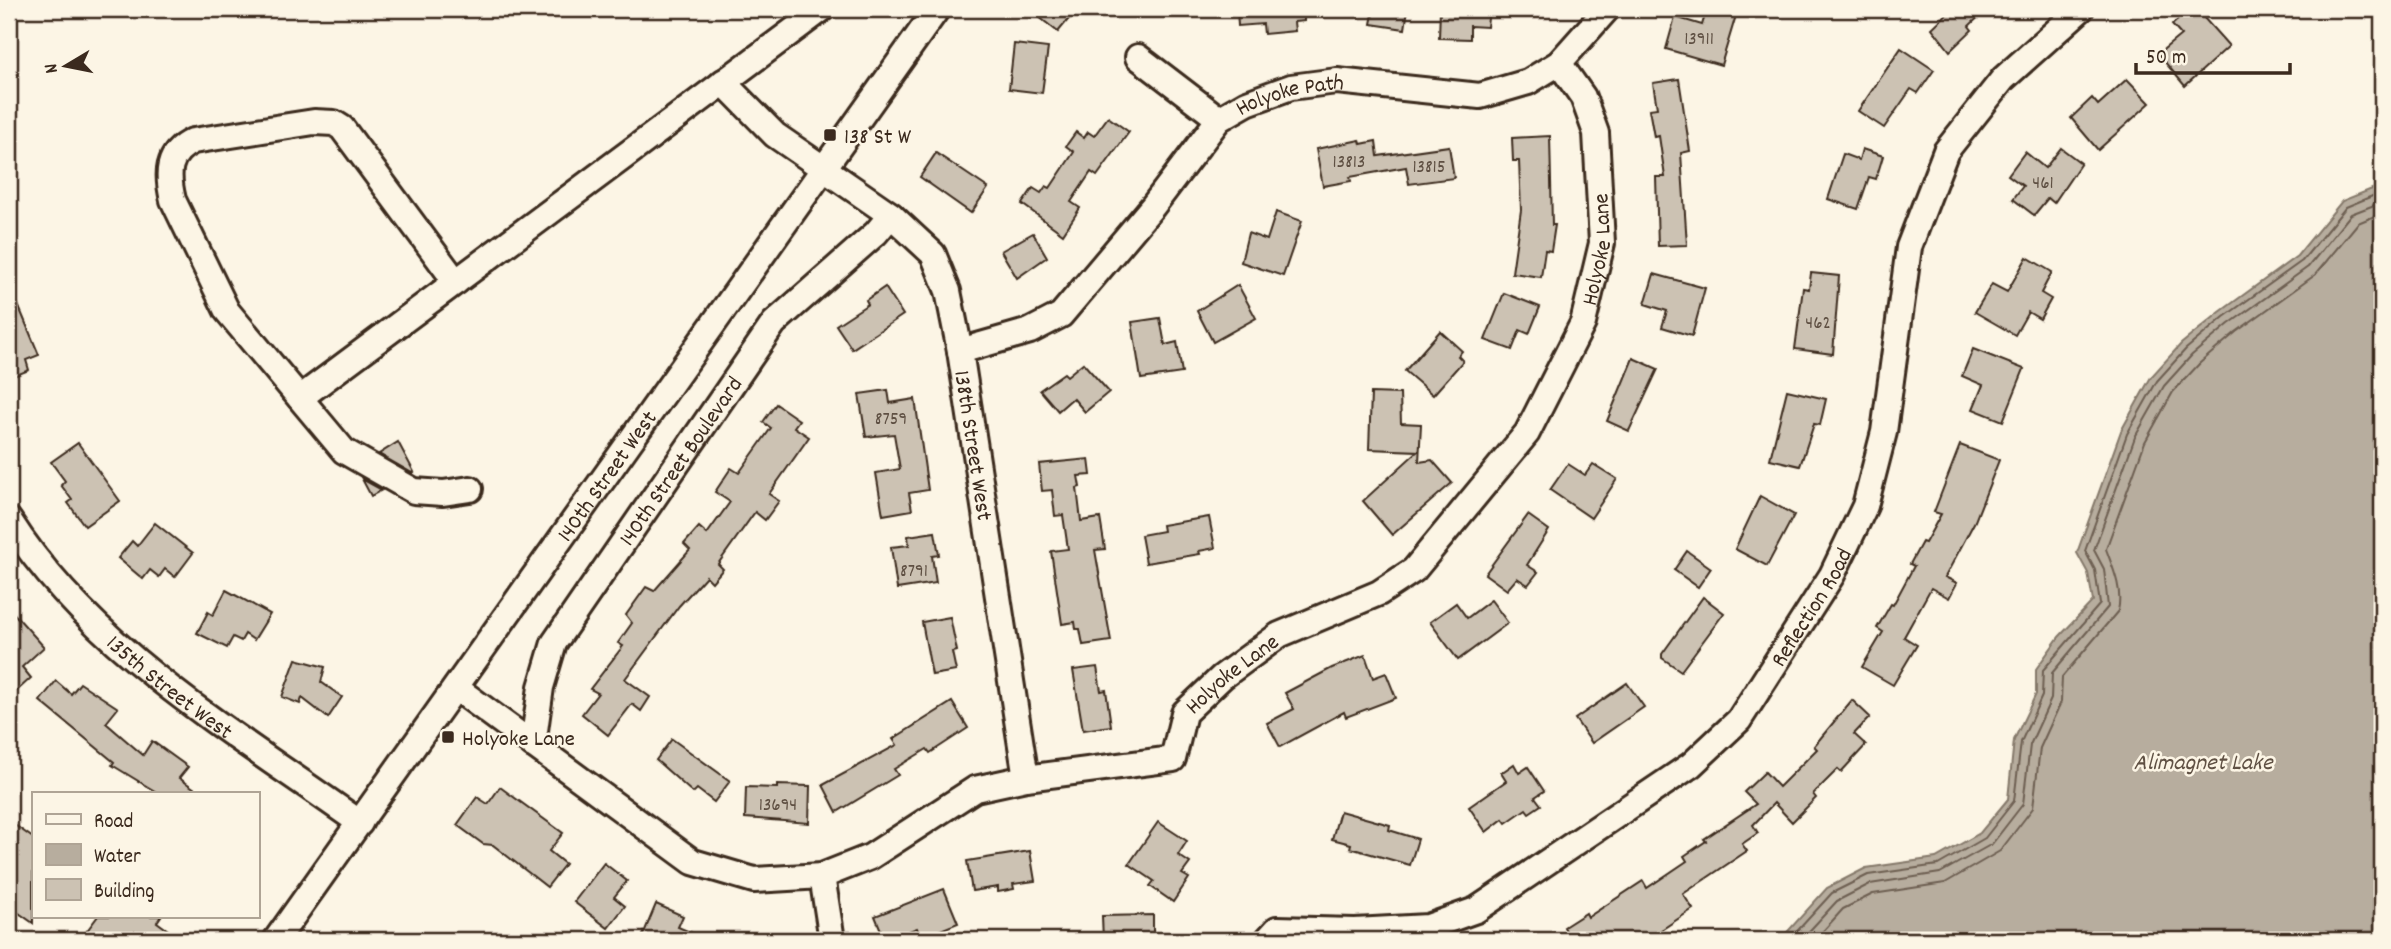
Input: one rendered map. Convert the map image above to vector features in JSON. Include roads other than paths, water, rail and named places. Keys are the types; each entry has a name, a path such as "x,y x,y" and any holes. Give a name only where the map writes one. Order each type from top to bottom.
{"street":[{"path":"300,398 822,9"},
{"name":"140th Street West","path":"276,940 937,9"},
{"name":"Holyoke Path","path":"960,351 1030,331 1061,315 1153,206 1219,119 1247,103 1291,87 1337,81 1480,96 1528,82 1559,63 1607,9"},
{"name":"Reflection Road","path":"1267,940 1277,929 1355,931 1428,927 1476,910 1691,765 1739,720 1832,575 1865,506 1884,432 1909,247 1946,151 2003,79 2081,9"},
{"path":"1138,57 1219,119"},
{"name":"Holyoke Lane","path":"456,688 693,862 754,880 822,876 870,857 975,789 1026,778 1173,759 1184,713 1222,677 1279,635 1379,593 1414,570 1527,433 1583,323 1602,243 1596,133 1583,97 1559,63"},
{"name":"138th Street West","path":"723,82 775,135 891,215 933,254 948,290 960,351 1026,778"},
{"path":"456,282 346,134 334,123 314,122 184,145 171,161 169,182 184,228 227,311 344,451 414,492 443,494 470,489"},
{"name":"140th Street Boulevard","path":"533,745 541,687 554,643 774,323 876,233 891,215"},
{"name":"135th Street West","path":"9,520 26,547 105,633 164,683 360,822"},
{"path":"822,876 832,940"}],"water":[{"name":"Alimagnet Lake","path":"2382,185 2382,940 1780,940 1827,888 1866,868 1936,858 1980,833 2008,799 2014,740 2036,694 2036,669 2059,637 2093,601 2088,573 2077,553 2121,431 2151,377 2181,344 2297,256 2342,201"}],"place":[{"name":"138 St W","path":"830,135"},
{"name":"Holyoke Lane","path":"448,737"}]}
